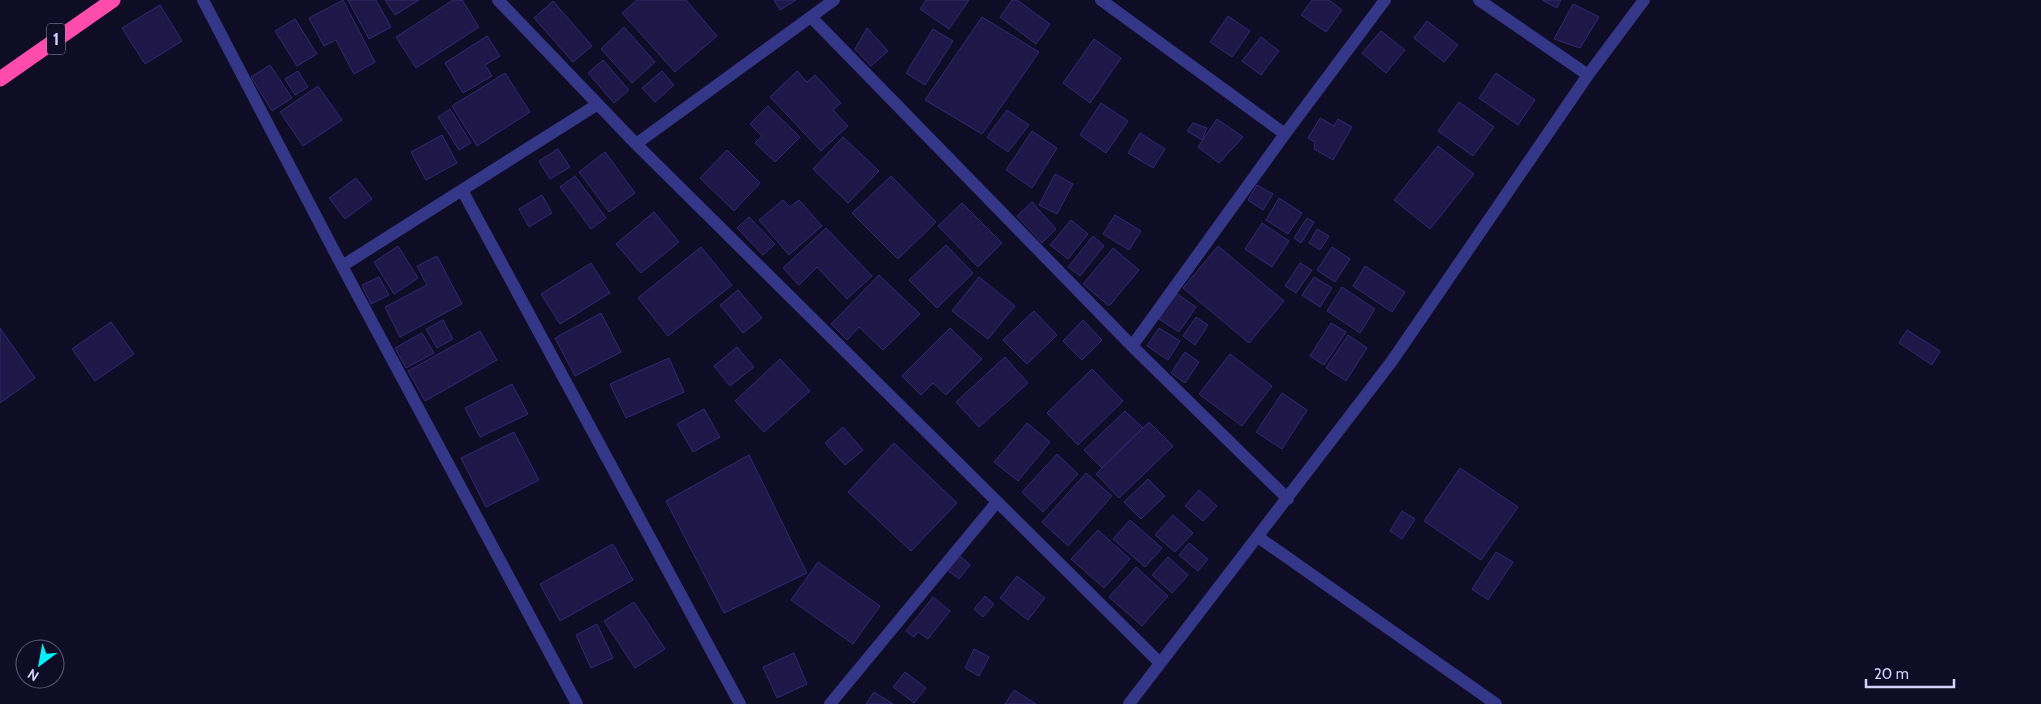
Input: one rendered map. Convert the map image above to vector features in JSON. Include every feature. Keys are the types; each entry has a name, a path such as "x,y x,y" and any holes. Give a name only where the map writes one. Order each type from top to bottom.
{"highway":[{"name":"1","path":"0,78 113,0"}],"street":[{"path":"203,0 342,266 577,704"},
{"path":"498,0 636,144 1160,664"},
{"path":"636,144 834,0"},
{"path":"1101,0 1285,134"},
{"path":"1132,346 1285,134 1385,0"},
{"path":"1479,0 1588,75"},
{"path":"1129,704 1288,499 1392,360 1588,75 1644,0"},
{"path":"811,17 1132,346 1288,499"},
{"path":"342,266 598,104"},
{"path":"462,190 740,704"},
{"path":"830,704 997,502"},
{"path":"1258,537 1496,704"}],"building":[{"path":"343,0 375,62 354,74 336,40 324,46 309,18"},
{"path":"348,0 376,0 391,27 369,39"},
{"path":"385,0 419,0 395,15"},
{"path":"453,0 462,0 479,27 416,68 396,37"},
{"path":"637,0 686,0 717,36 675,72 622,13"},
{"path":"774,0 796,0 780,10"},
{"path":"926,0 969,0 949,29 920,9"},
{"path":"1012,0 1017,0 1050,24 1036,44 1000,17"},
{"path":"1312,0 1329,0 1342,10 1326,32 1301,15"},
{"path":"1542,0 1561,0 1557,8"},
{"path":"553,1 592,46 573,62 534,18"},
{"path":"1573,4 1599,17 1580,48 1554,39"},
{"path":"160,5 182,41 145,64 122,28"},
{"path":"1228,16 1250,31 1232,57 1210,42"},
{"path":"982,17 1039,52 982,134 925,100"},
{"path":"295,19 317,54 297,66 275,31"},
{"path":"1427,21 1458,45 1444,62 1414,38"},
{"path":"624,27 655,62 632,83 601,49"},
{"path":"867,28 888,51 871,66 855,49"},
{"path":"933,29 953,41 925,85 906,73"},
{"path":"1381,31 1405,50 1386,73 1362,53"},
{"path":"487,36 500,56 485,65 492,76 463,93 445,63"},
{"path":"1261,37 1279,51 1261,75 1242,61"},
{"path":"1094,39 1121,58 1090,103 1063,83"},
{"path":"603,60 629,90 614,103 588,73"},
{"path":"270,65 292,98 272,111 251,77"},
{"path":"298,71 308,87 295,95 285,79"},
{"path":"662,71 674,85 655,102 642,88"},
{"path":"797,71 807,82 815,75 841,103 833,110 848,126 821,151 770,97"},
{"path":"505,73 530,112 477,146 452,106"},
{"path":"1496,73 1535,100 1518,125 1479,98"},
{"path":"318,86 342,120 303,146 280,112"},
{"path":"1459,102 1494,127 1473,156 1438,131"},
{"path":"1101,103 1128,121 1106,153 1080,135"},
{"path":"768,106 800,137 775,162 755,143 762,136 750,124"},
{"path":"450,109 471,143 459,150 438,117"},
{"path":"1007,110 1029,125 1008,152 987,137"},
{"path":"1320,118 1334,126 1338,119 1352,127 1333,160 1314,149 1315,142 1308,138"},
{"path":"1217,119 1243,137 1219,163 1198,147"},
{"path":"1193,123 1207,128 1202,140 1187,131"},
{"path":"1032,131 1057,148 1032,188 1006,170"},
{"path":"1140,133 1165,149 1153,168 1128,153"},
{"path":"442,135 457,163 426,180 411,152"},
{"path":"843,137 879,171 848,203 813,169"},
{"path":"1438,146 1474,174 1430,229 1394,200"},
{"path":"558,149 570,167 550,179 539,161"},
{"path":"727,150 760,183 734,211 700,178"},
{"path":"605,152 635,193 609,212 579,172"},
{"path":"1055,174 1073,184 1057,214 1039,205"},
{"path":"575,176 606,218 591,229 560,187"},
{"path":"891,176 936,222 898,259 852,213"},
{"path":"356,178 372,199 345,219 329,198"},
{"path":"1257,185 1273,194 1263,210 1248,200"},
{"path":"542,195 552,213 529,227 519,209"},
{"path":"1279,198 1302,213 1288,234 1266,220"},
{"path":"783,200 790,207 799,200 822,226 789,255 759,220"},
{"path":"1032,202 1056,229 1042,243 1017,216"},
{"path":"962,203 1002,243 978,267 938,226"},
{"path":"654,212 679,242 641,273 616,244"},
{"path":"1115,215 1141,231 1129,250 1103,234"},
{"path":"749,217 775,244 763,255 737,228"},
{"path":"1307,218 1314,222 1301,243 1294,238"},
{"path":"1071,220 1088,234 1068,259 1050,245"},
{"path":"1262,223 1289,241 1272,267 1245,249"},
{"path":"826,228 872,276 847,299 817,267 799,285 783,268"},
{"path":"1317,229 1329,236 1320,250 1309,243"},
{"path":"1093,236 1104,246 1080,276 1068,267"},
{"path":"946,245 973,273 937,308 909,280"},
{"path":"398,246 418,278 394,294 374,262"},
{"path":"1218,246 1284,301 1249,343 1183,288"},
{"path":"701,247 732,285 668,336 638,298"},
{"path":"1332,247 1350,259 1335,282 1317,270"},
{"path":"1113,248 1139,270 1109,306 1083,284"},
{"path":"437,256 462,304 400,337 385,307 427,285 417,266"},
{"path":"591,263 610,293 560,324 541,294"},
{"path":"1300,263 1312,270 1296,293 1285,286"},
{"path":"1365,266 1405,292 1392,312 1353,286"},
{"path":"879,275 920,314 883,350 859,327 847,340 831,324"},
{"path":"379,277 389,295 371,304 362,285"},
{"path":"979,277 1015,306 988,339 952,311"},
{"path":"1314,277 1332,288 1320,307 1302,295"},
{"path":"1342,287 1375,309 1360,333 1327,311"},
{"path":"738,290 762,318 743,333 720,305"},
{"path":"1176,293 1196,307 1179,332 1159,319"},
{"path":"1034,311 1057,335 1027,364 1003,340"},
{"path":"601,313 621,352 575,376 555,338"},
{"path":"1196,317 1208,325 1195,345 1183,336"},
{"path":"443,320 453,339 437,348 426,329"},
{"path":"1083,320 1102,340 1082,360 1063,341"},
{"path":"111,322 134,354 95,381 72,349"},
{"path":"1331,323 1346,332 1324,365 1310,356"},
{"path":"0,328 35,378 0,403"},
{"path":"950,328 982,359 946,395 933,383 921,395 902,376"},
{"path":"1159,328 1180,341 1168,360 1147,346"},
{"path":"1907,330 1940,351 1932,365 1899,343"},
{"path":"480,331 497,360 425,401 408,371"},
{"path":"422,333 434,353 406,368 395,348"},
{"path":"1348,335 1367,348 1346,381 1326,368"},
{"path":"737,347 754,367 730,386 714,366"},
{"path":"1185,352 1199,362 1185,383 1171,373"},
{"path":"1230,354 1272,386 1242,426 1199,394"},
{"path":"1005,357 1028,383 979,427 956,402"},
{"path":"669,358 684,392 626,418 610,384"},
{"path":"780,359 810,391 764,432 735,401"},
{"path":"1092,369 1123,401 1078,445 1047,413"},
{"path":"512,384 528,414 480,437 465,408"},
{"path":"1282,393 1307,410 1282,449 1256,432"},
{"path":"704,409 720,437 693,452 677,424"},
{"path":"1125,411 1143,428 1102,468 1084,450"},
{"path":"1149,422 1173,446 1119,498 1096,474"},
{"path":"1027,423 1050,442 1018,481 994,462"},
{"path":"843,427 863,450 845,465 825,443"},
{"path":"514,432 539,480 486,507 461,458"},
{"path":"894,443 957,503 911,551 848,492"},
{"path":"1057,454 1078,474 1043,512 1022,492"},
{"path":"749,455 807,573 724,613 666,501"},
{"path":"1460,468 1518,507 1481,560 1424,521"},
{"path":"1086,473 1112,496 1068,546 1042,522"},
{"path":"1148,479 1165,496 1141,519 1124,502"},
{"path":"1199,490 1217,506 1203,521 1185,506"},
{"path":"1402,511 1415,519 1402,539 1390,531"},
{"path":"1173,515 1193,533 1175,552 1155,535"},
{"path":"1130,520 1162,548 1145,567 1113,539"},
{"path":"1098,530 1130,559 1104,588 1071,559"},
{"path":"1189,543 1208,559 1198,571 1179,555"},
{"path":"613,544 633,580 560,621 540,584"},
{"path":"1496,552 1513,562 1488,600 1472,589"},
{"path":"958,554 970,565 959,579 946,569"},
{"path":"1168,557 1188,575 1172,593 1152,575"},
{"path":"818,562 880,606 853,644 791,600"},
{"path":"1136,567 1168,596 1142,626 1109,597"},
{"path":"1017,576 1045,598 1028,620 1000,598"},
{"path":"985,596 994,604 983,617 974,609"},
{"path":"933,597 950,611 928,639 918,632 914,637 906,631"},
{"path":"634,602 665,649 635,668 604,621"},
{"path":"597,624 613,658 591,668 576,635"},
{"path":"974,649 989,657 979,676 965,668"},
{"path":"794,653 807,684 777,698 763,667"},
{"path":"905,672 926,688 914,703 893,687"},
{"path":"1014,690 1036,704 1005,704"},
{"path":"874,692 893,704 866,704"}]}
